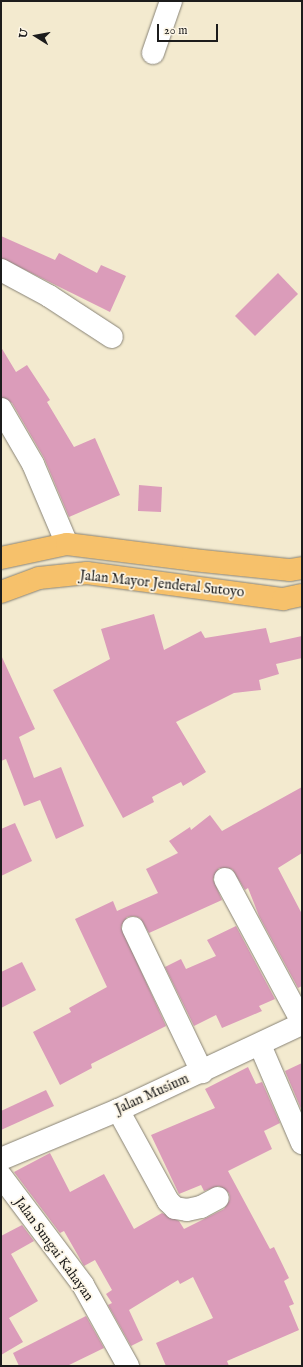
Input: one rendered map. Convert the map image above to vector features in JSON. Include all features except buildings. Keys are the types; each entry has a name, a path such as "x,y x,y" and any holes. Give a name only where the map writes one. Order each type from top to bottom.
{"main road":[{"name":"Jalan Mayor Jenderal Sutoyo","path":"1,558 67,544 193,560 290,570 302,568"},
{"name":"Jalan Mayor Jenderal Sutoyo","path":"1,592 39,578 87,573 283,598 302,595"}],"street":[{"path":"153,54 171,1"},
{"path":"1,270 49,296 112,337"},
{"path":"1,409 33,464 67,544"},
{"path":"225,879 302,1023"},
{"path":"133,928 202,1072"},
{"name":"Jalan Musium","path":"1,1159 118,1110 260,1045 302,1023"},
{"path":"260,1045 302,1143"},
{"path":"118,1110 168,1201 175,1208 187,1210 201,1207 218,1198"},
{"name":"Jalan Sungai Kahayan","path":"1,1176 83,1285 128,1366"}]}
